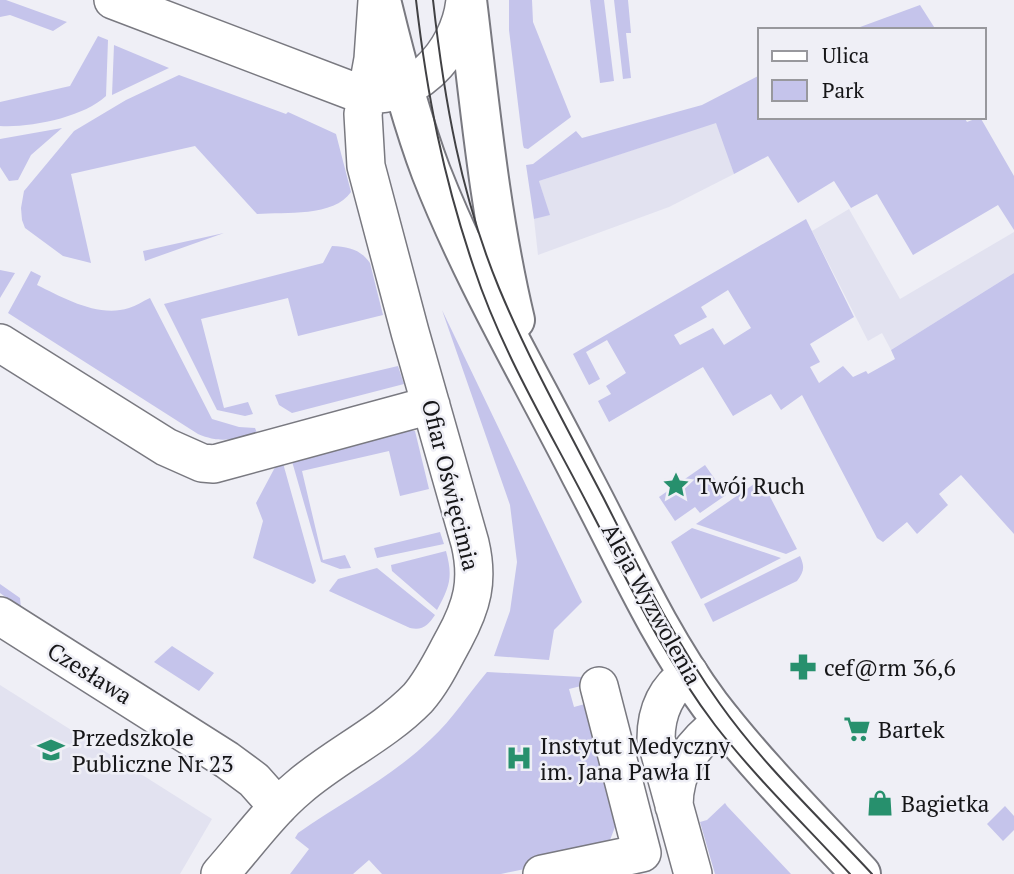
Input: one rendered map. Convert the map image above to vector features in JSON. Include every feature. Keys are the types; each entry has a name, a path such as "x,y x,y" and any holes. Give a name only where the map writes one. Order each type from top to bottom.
{"street":[{"path":"113,0 366,95 386,94 403,89 425,75 445,51 459,27 466,0"},
{"path":"466,0 487,165 507,285 530,375"},
{"path":"296,69 320,72 346,65 364,53 371,43 378,9"},
{"path":"378,9 433,176 474,268 530,375"},
{"name":"Ofiar Oświęcimia","path":"220,874 278,807 313,776 380,729 419,696 442,663 466,614 475,582 473,556 368,173 363,135 378,9"},
{"path":"0,343 166,447 202,463 214,464 431,405"},
{"name":"Aleja Wyzwolenia","path":"530,375 657,620 688,673 758,763 861,874"},
{"name":"Czesława","path":"0,616 227,760 254,780 278,807"},
{"path":"688,673 668,691 657,725 657,749 693,874"},
{"path":"542,874 643,863 599,686"},
{"path":"676,817 675,793 684,761 697,743 723,721"}],"shaded area":[{"path":"717,122 734,174 669,207 538,255 534,219 549,214 539,181"},
{"path":"849,209 900,299 1014,232 1014,273 891,350 882,333 868,341 812,231"},
{"name":"Przedszkole Publiczne Nr 23","path":"0,685 212,819 180,874 0,874"}],"green space":[{"path":"0,0 67,22 53,31 10,15 0,17"},
{"path":"509,0 532,0 533,22 571,117 528,149 523,145 509,30"},
{"path":"590,0 604,0 614,81 600,83"},
{"path":"614,0 628,0 631,33 626,33 631,78 623,79"},
{"path":"920,5 935,28 857,28"},
{"path":"98,36 108,40 106,96 84,110 56,120 0,126 0,102 70,86"},
{"path":"114,45 169,68 112,95"},
{"path":"179,75 286,114 288,112 336,134 351,192 333,206 321,209 257,214 195,146 71,174 91,263 63,256 25,228 21,208 24,191 74,131 126,100"},
{"path":"758,76 758,119 965,119 967,122 981,119 1014,176 1014,230 998,205 913,255 877,194 851,208 834,181 798,203 768,156 734,174 716,123 539,181 550,215 534,219 526,165 533,164 576,131 582,138 702,105"},
{"path":"62,128 31,155 18,180 9,181 0,167 0,139"},
{"path":"806,219 854,317 810,344 820,362 810,367 819,383 843,366 853,377 866,371 868,374 895,359 891,350 1014,273 1014,534 961,475 939,494 948,505 917,534 907,522 883,542 877,538 802,395 781,410 771,394 733,416 703,367 609,422 598,401 611,394 606,386 626,373 607,340 586,352 600,379 589,385 573,354","holes":["728,290 751,328 724,345 713,328 680,345 674,335 707,317 701,307"]},
{"path":"224,233 145,261 143,251"},
{"path":"332,246 354,250 370,263 383,315 298,336 288,298 201,319 224,408 248,402 253,414 245,416 217,410 164,304 323,263"},
{"path":"0,270 15,273 0,298"},
{"path":"31,271 41,276 37,285 93,309 117,310 132,307 150,298 212,419 239,427 255,428 257,433 221,440 198,434 8,313"},
{"path":"442,310 582,602 554,630 549,660 494,656 510,611 517,562 510,505"},
{"path":"398,366 404,384 292,413 279,405 275,395"},
{"path":"389,427 415,431 429,489 400,496 389,451 302,471 323,560 345,555 351,568 340,569 321,562 289,451"},
{"path":"281,456 316,581 313,584 253,558 263,521 256,503"},
{"path":"705,465 726,495 700,513 695,507 675,521 659,497"},
{"path":"757,482 761,489 765,487 797,549 786,554 696,524"},
{"path":"692,528 781,558 701,599 671,542"},
{"path":"440,532 444,544 377,558 374,548"},
{"path":"446,551 449,581 437,610 392,571 391,565"},
{"path":"800,556 803,569 797,581 713,622 704,604"},
{"path":"377,568 435,615 427,624 418,629 410,628 329,591 338,579"},
{"path":"0,584 20,598 21,608 0,593"},
{"path":"172,646 214,673 199,691 154,662"},
{"name":"Instytut Medyczny im. Jana Pawła II","path":"487,672 582,677 581,686 569,689 574,707 592,702 615,827 610,840 601,851 501,874 382,874 369,860 353,874 290,874 309,849 295,838 298,833 416,753 446,723"},
{"path":"725,803 791,874 715,874 700,822 707,820"},
{"path":"1005,806 1014,816 1014,830 1003,841 987,824"}],"tram line":[{"path":"416,0 431,103 453,201 485,300 498,331 648,621 680,674 715,725 747,764 850,874"},
{"path":"433,0 449,110 464,183 499,288 536,368 658,603 703,680 755,749 872,874"}],"place":[{"name":"Twój Ruch","path":"676,485"},
{"name":"cef@rm 36,6","path":"803,667"},
{"name":"Bartek","path":"857,729"},
{"name":"Przedszkole Publiczne Nr 23","path":"51,750"},
{"name":"Instytut Medyczny im. Jana Pawła II","path":"519,758"},
{"name":"Bagietka","path":"880,803"}]}
